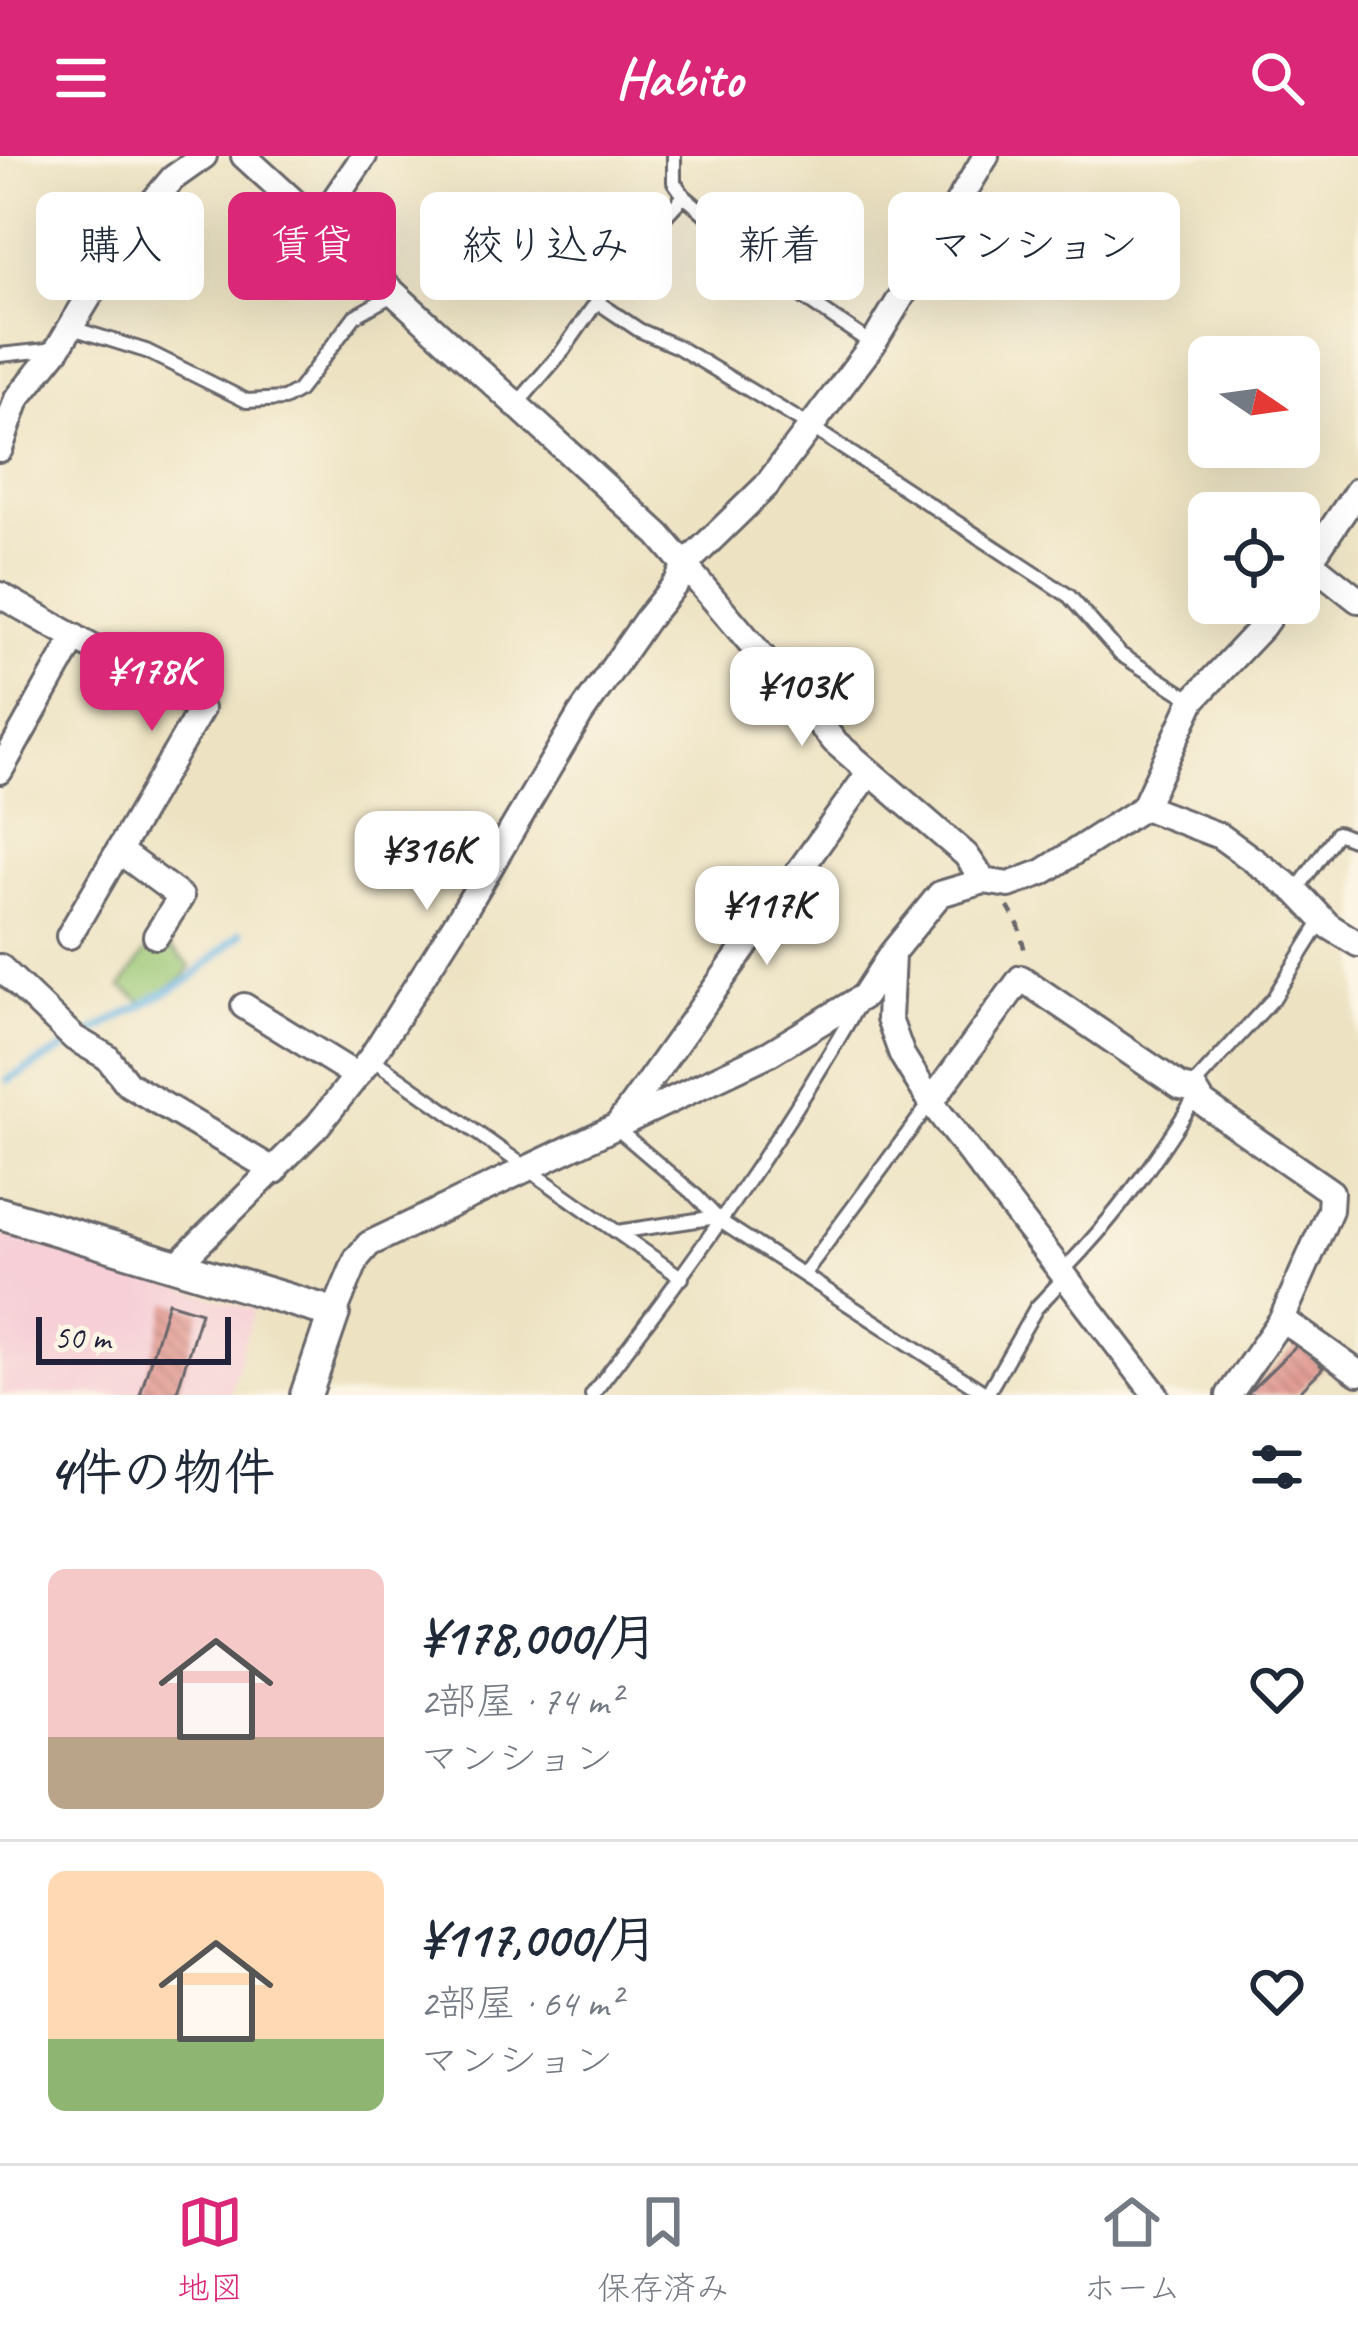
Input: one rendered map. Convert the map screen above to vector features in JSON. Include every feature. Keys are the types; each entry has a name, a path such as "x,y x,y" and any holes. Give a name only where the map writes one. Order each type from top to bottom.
{"street":[{"path":"0,449 17,399 64,338 130,229 173,178 204,156"},
{"path":"244,156 282,192"},
{"path":"339,192 364,156"},
{"path":"177,1264 275,1171 364,1067 464,911 568,732 685,565 766,486 873,344 986,156"},
{"path":"396,296 659,536 836,742 966,855 984,881"},
{"path":"1320,548 1357,493"},
{"path":"1320,578 1358,599"},
{"path":"0,595 201,710 69,936"},
{"path":"306,1395 334,1313 357,1258 369,1244 770,1053 863,996 940,894 984,881 1010,885 1043,872 1144,807 1193,700 1264,624"},
{"path":"0,771 75,637"},
{"path":"616,1128 869,773"},
{"path":"1144,807 1220,836 1296,891 1329,926 1358,944"},
{"path":"119,851 181,897 156,936"},
{"path":"892,953 890,1019 902,1055 931,1102 1156,1395"},
{"path":"0,967 74,1039 107,1057 128,1084 275,1171"},
{"path":"931,1102 1021,979 1194,1092 1331,1192 1330,1210 1282,1319 1229,1395"},
{"path":"244,1006 364,1067"},
{"path":"0,1213 334,1313"},
{"path":"1282,1319 1358,1373"}],"lane":[{"path":"674,156 674,182 684,196 806,299 873,344"},
{"path":"516,405 561,353 633,250 684,196"},
{"path":"0,355 64,338 146,350 247,401 284,399 298,392 355,316 383,300"},
{"path":"596,302 811,428 1069,596 1120,654 1193,700"},
{"path":"1296,891 1337,833 1358,841"},
{"path":"616,1128 719,1219 988,1394 1036,1308 1166,1146 1194,1092 1273,999 1323,918"},
{"path":"592,1395 682,1278 828,1058 863,996"},
{"path":"364,1067 527,1168 682,1278"},
{"path":"803,1274 931,1102"},
{"path":"616,1232 719,1219"}],"path":[{"path":"984,881 1006,902 1019,926 1025,953 1021,979"}],"shaded area":[{"path":"0,1233 254,1310 229,1395 0,1395"}],"green space":[{"path":"156,936 191,966 183,978 144,1003 121,987"}],"building":[{"path":"168,1302 201,1312 176,1395 140,1395"},
{"path":"1299,1343 1323,1368 1296,1395 1246,1395"}],"waterway":[{"path":"92,1032 190,979 241,933"},
{"path":"8,1080 65,1048"}]}
